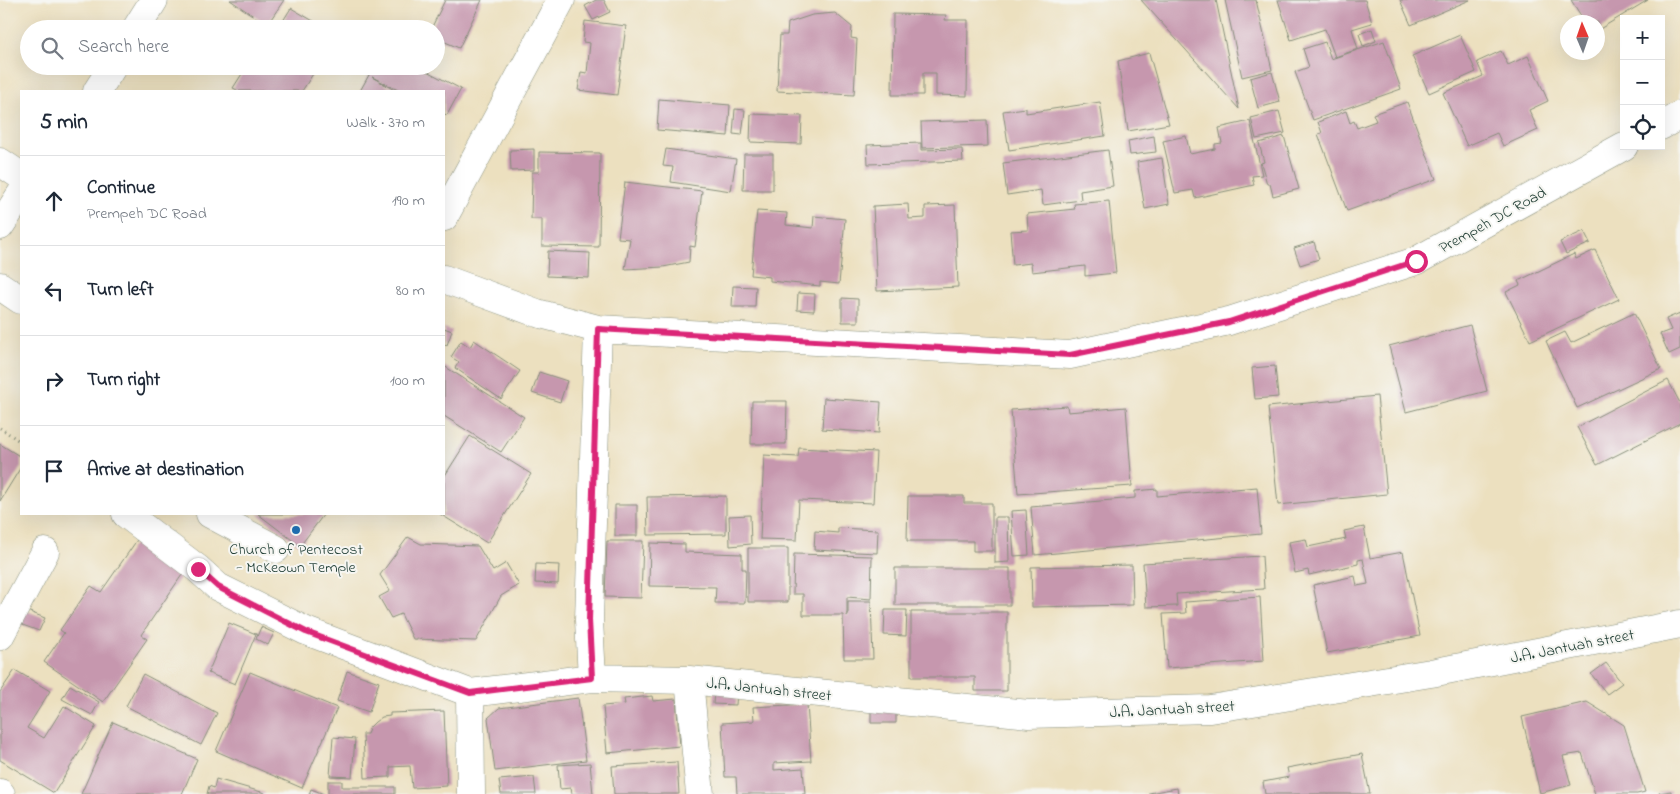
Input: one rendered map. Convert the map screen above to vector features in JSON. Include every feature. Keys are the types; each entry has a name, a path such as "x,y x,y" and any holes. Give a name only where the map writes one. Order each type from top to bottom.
{"street":[{"path":"142,20 154,0"},
{"path":"445,215 561,0"},
{"path":"98,90 107,75"},
{"path":"1665,124 1680,116"},
{"name":"Prempeh DC Road","path":"445,279 537,313 598,329 1070,355 1229,322 1416,261 1620,148"},
{"path":"0,162 20,175"},
{"path":"0,226 20,196"},
{"path":"0,286 20,299"},
{"path":"592,678 589,620 598,329"},
{"path":"127,515 198,569 218,587 306,632 470,693 472,794"},
{"path":"212,515 276,549"},
{"path":"0,636 45,552"},
{"name":"J.A. Jantuah street","path":"470,693 592,678 689,680 1030,714 1210,709 1431,672 1680,624"},
{"path":"689,680 700,794"}],"path":[{"path":"0,428 20,441"}],"building":[{"path":"230,0 284,0 270,20 260,20"},
{"path":"445,0 482,0 459,48 445,42 445,20 435,20"},
{"path":"596,0 604,0 610,12 593,20 585,6"},
{"path":"1141,0 1216,0 1239,109"},
{"path":"1225,0 1256,0 1272,70 1242,77"},
{"path":"1278,0 1365,0 1372,23 1352,29 1358,49 1335,57 1325,29 1291,40"},
{"path":"1400,0 1470,0 1411,25"},
{"path":"1571,0 1648,0 1620,15 1605,26 1605,15 1581,15"},
{"path":"291,8 312,20 284,20"},
{"path":"835,13 852,27 851,38 857,39 854,95 777,91 780,35 787,35 788,23 812,15"},
{"path":"893,14 946,15 945,20 968,20 967,96 936,95 936,73 923,73 923,95 892,95"},
{"path":"585,21 626,26 617,95 578,90 581,72 587,73 590,43 583,42"},
{"path":"1372,29 1376,41 1363,46 1359,34"},
{"path":"1460,35 1476,72 1429,93 1412,56"},
{"path":"1384,41 1401,89 1313,120 1295,72 1309,67 1303,49 1325,42 1331,59"},
{"path":"1501,51 1508,65 1528,56 1548,101 1529,110 1538,130 1503,146 1497,133 1467,146 1443,93 1483,76 1477,62"},
{"path":"1149,53 1169,124 1128,131 1118,61"},
{"path":"1272,72 1280,102 1258,108 1250,78"},
{"path":"241,75 312,75 303,90 237,90 233,88"},
{"path":"369,75 434,75 461,89 447,115 445,114 445,90 398,90 372,77 394,90 361,90"},
{"path":"659,99 730,105 728,136 657,130"},
{"path":"1100,102 1105,136 1009,150 1003,111 1026,108 1026,113"},
{"path":"1407,102 1436,179 1347,211 1318,134 1322,133 1318,122 1346,111 1350,123 1354,121 1357,128 1376,121 1373,114"},
{"path":"735,109 745,110 742,135 733,134"},
{"path":"1279,111 1285,133 1256,139 1251,118"},
{"path":"751,114 802,116 801,144 750,142"},
{"path":"987,120 988,146 922,148 921,122"},
{"path":"1250,121 1262,175 1252,176 1254,185 1195,198 1193,190 1175,193 1163,141 1186,136 1190,154 1215,149 1215,144 1222,143 1219,128"},
{"path":"1154,136 1156,152 1130,155 1128,141"},
{"path":"1284,136 1299,189 1273,196 1270,184 1267,184 1261,163 1264,162 1259,143"},
{"path":"921,143 921,150 962,149 963,161 868,164 867,145"},
{"path":"534,149 534,170 511,171 510,150"},
{"path":"666,149 736,159 731,191 671,182 673,167 663,166"},
{"path":"1108,150 1113,186 1080,191 1081,200 1043,205 1041,190 1007,195 1003,163"},
{"path":"539,152 600,153 599,247 542,246 542,219 531,219 532,172 539,172"},
{"path":"744,154 773,154 773,190 743,190"},
{"path":"1162,158 1169,204 1145,209 1137,162"},
{"path":"625,182 702,191 695,247 690,246 689,262 663,267 625,269 630,239 618,238"},
{"path":"1109,201 1116,273 1085,276 1085,266 1032,272 1031,263 1013,265 1010,231 1028,230 1027,214 1075,209 1074,204"},
{"path":"908,204 909,219 925,218 925,206 955,205 958,287 877,291 873,206"},
{"path":"757,211 787,213 786,225 813,228 814,216 845,219 839,284 820,282 820,286 770,281 770,277 751,275"},
{"path":"1584,231 1590,243 1566,254 1560,242"},
{"path":"1314,242 1319,259 1300,265 1294,248"},
{"path":"1595,250 1619,299 1530,341 1506,292 1520,285 1518,281 1574,254 1576,259"},
{"path":"548,251 590,253 589,278 547,276"},
{"path":"733,286 756,287 755,307 732,307"},
{"path":"798,293 815,294 814,311 797,310"},
{"path":"842,298 858,299 858,322 842,322"},
{"path":"1634,313 1661,369 1577,408 1546,341 1565,332 1571,343"},
{"path":"1680,313 1680,349 1669,354 1660,334 1671,330 1666,319"},
{"path":"1470,325 1487,391 1406,412 1389,346"},
{"path":"445,328 452,331 447,345 445,344"},
{"path":"474,340 520,371 501,399 455,368 459,362 451,357 461,341 470,347"},
{"path":"1275,366 1278,397 1255,399 1252,368"},
{"path":"445,367 524,417 501,452 445,417"},
{"path":"539,372 567,381 560,402 532,393"},
{"path":"1668,380 1680,403 1680,423 1597,465 1577,427"},
{"path":"1377,396 1387,494 1278,505 1268,407"},
{"path":"824,398 881,402 879,433 822,429"},
{"path":"752,401 787,401 786,444 751,444"},
{"path":"1067,406 1068,412 1126,407 1132,486 1018,494 1011,410"},
{"path":"470,436 531,474 487,543 442,515 445,515 445,475"},
{"path":"0,444 20,456 20,469 0,501"},
{"path":"799,448 876,452 873,503 799,500 797,540 760,539 764,455 798,457"},
{"path":"1257,487 1261,534 1035,555 1031,507 1135,498 1135,491 1157,489 1157,496"},
{"path":"726,496 726,534 648,535 647,497"},
{"path":"908,496 964,496 964,503 992,503 992,551 973,551 973,541 907,541"},
{"path":"615,505 637,505 637,536 615,536"},
{"path":"1026,510 1029,555 1014,556 1011,511"},
{"name":"Church of Pentecost - McKeown Temple","path":"259,515 323,515 300,546"},
{"path":"750,515 751,544 730,546 729,516"},
{"path":"995,517 1008,517 1009,562 995,563"},
{"path":"1364,527 1370,558 1403,552 1420,636 1327,653 1313,585 1355,576 1357,586 1368,584 1363,559 1358,560 1358,564 1309,575 1308,570 1295,573 1289,542 1306,539 1308,547 1346,539 1344,531"},
{"path":"838,528 878,530 877,553 814,550 815,531 838,533"},
{"path":"408,537 421,544 478,546 493,571 506,563 519,585 501,596 476,641 413,639 401,614 391,618 379,597 390,591 380,575"},
{"path":"137,540 184,572 141,635 147,639 103,702 44,662 64,633 60,630 91,586 101,592"},
{"path":"607,541 643,541 641,598 605,597"},
{"path":"650,543 685,544 685,552 742,554 742,569 746,569 745,603 715,603 716,587 649,586"},
{"path":"748,548 788,548 788,602 748,602"},
{"path":"794,554 872,556 871,599 847,597 847,616 848,601 871,601 873,659 844,659 843,615 803,615 803,594 793,594"},
{"path":"1262,556 1264,589 1176,594 1177,606 1146,607 1143,563"},
{"path":"536,564 559,565 558,584 535,583"},
{"path":"1132,565 1133,605 1032,607 1031,567"},
{"path":"895,568 1010,568 1010,605 895,605"},
{"path":"1260,597 1264,661 1167,668 1163,614 1186,613 1185,602"},
{"path":"22,609 45,618 39,631 17,623"},
{"path":"885,610 907,610 906,636 884,635"},
{"path":"911,612 1007,612 1007,691 975,691 975,677 911,677"},
{"path":"229,623 256,634 235,684 208,673"},
{"path":"261,627 274,633 268,645 256,639"},
{"path":"1606,663 1622,683 1607,694 1591,674"},
{"path":"15,670 50,691 27,728 44,738 64,706 96,726 54,793 0,760 0,692"},
{"path":"347,671 379,682 369,712 337,701"},
{"path":"250,672 337,708 302,788 216,751"},
{"path":"143,674 217,713 201,745 126,706"},
{"path":"70,685 99,702 92,715 62,699"},
{"path":"714,691 737,692 736,705 713,704"},
{"path":"652,696 653,701 676,699 680,746 607,753 603,706 625,704 624,699"},
{"path":"578,698 586,760 495,771 488,718 499,708"},
{"path":"1587,702 1624,725 1645,792 1637,794 1595,794 1582,753 1563,756 1571,785 1540,793 1522,717"},
{"path":"807,704 811,761 774,763 774,770 803,768 805,794 737,794 736,777 725,777 722,723 754,721 753,707"},
{"path":"871,705 896,706 896,723 871,723"},
{"path":"444,711 447,786 412,788 410,766 390,767 390,777 365,778 363,734 367,734 375,722 382,717 390,716 390,713"},
{"path":"113,722 197,759 182,794 81,794"},
{"path":"333,737 355,739 352,777 330,776"},
{"path":"1362,754 1370,794 1265,794 1263,782 1289,777 1287,768"},
{"path":"677,762 679,794 614,794 612,766"},
{"path":"590,763 593,794 572,794 571,788 560,789 558,765"},
{"path":"534,777 536,794 501,794 499,780"},
{"path":"216,779 265,794 207,794 209,786 214,788"},
{"path":"328,781 342,781 342,787 395,787 395,794 328,794"},
{"path":"1177,788 1178,794 1149,794 1149,793"},
{"path":"311,789 324,794 309,794"},
{"path":"1671,791 1671,794 1659,794 1659,793"}],"place":[{"name":"Church of Pentecost - McKeown Temple","path":"296,530"}],"route":[{"path":"198,569 218,587 306,632 470,693 592,678 589,620 598,329 1070,355 1229,322 1416,261"}]}
